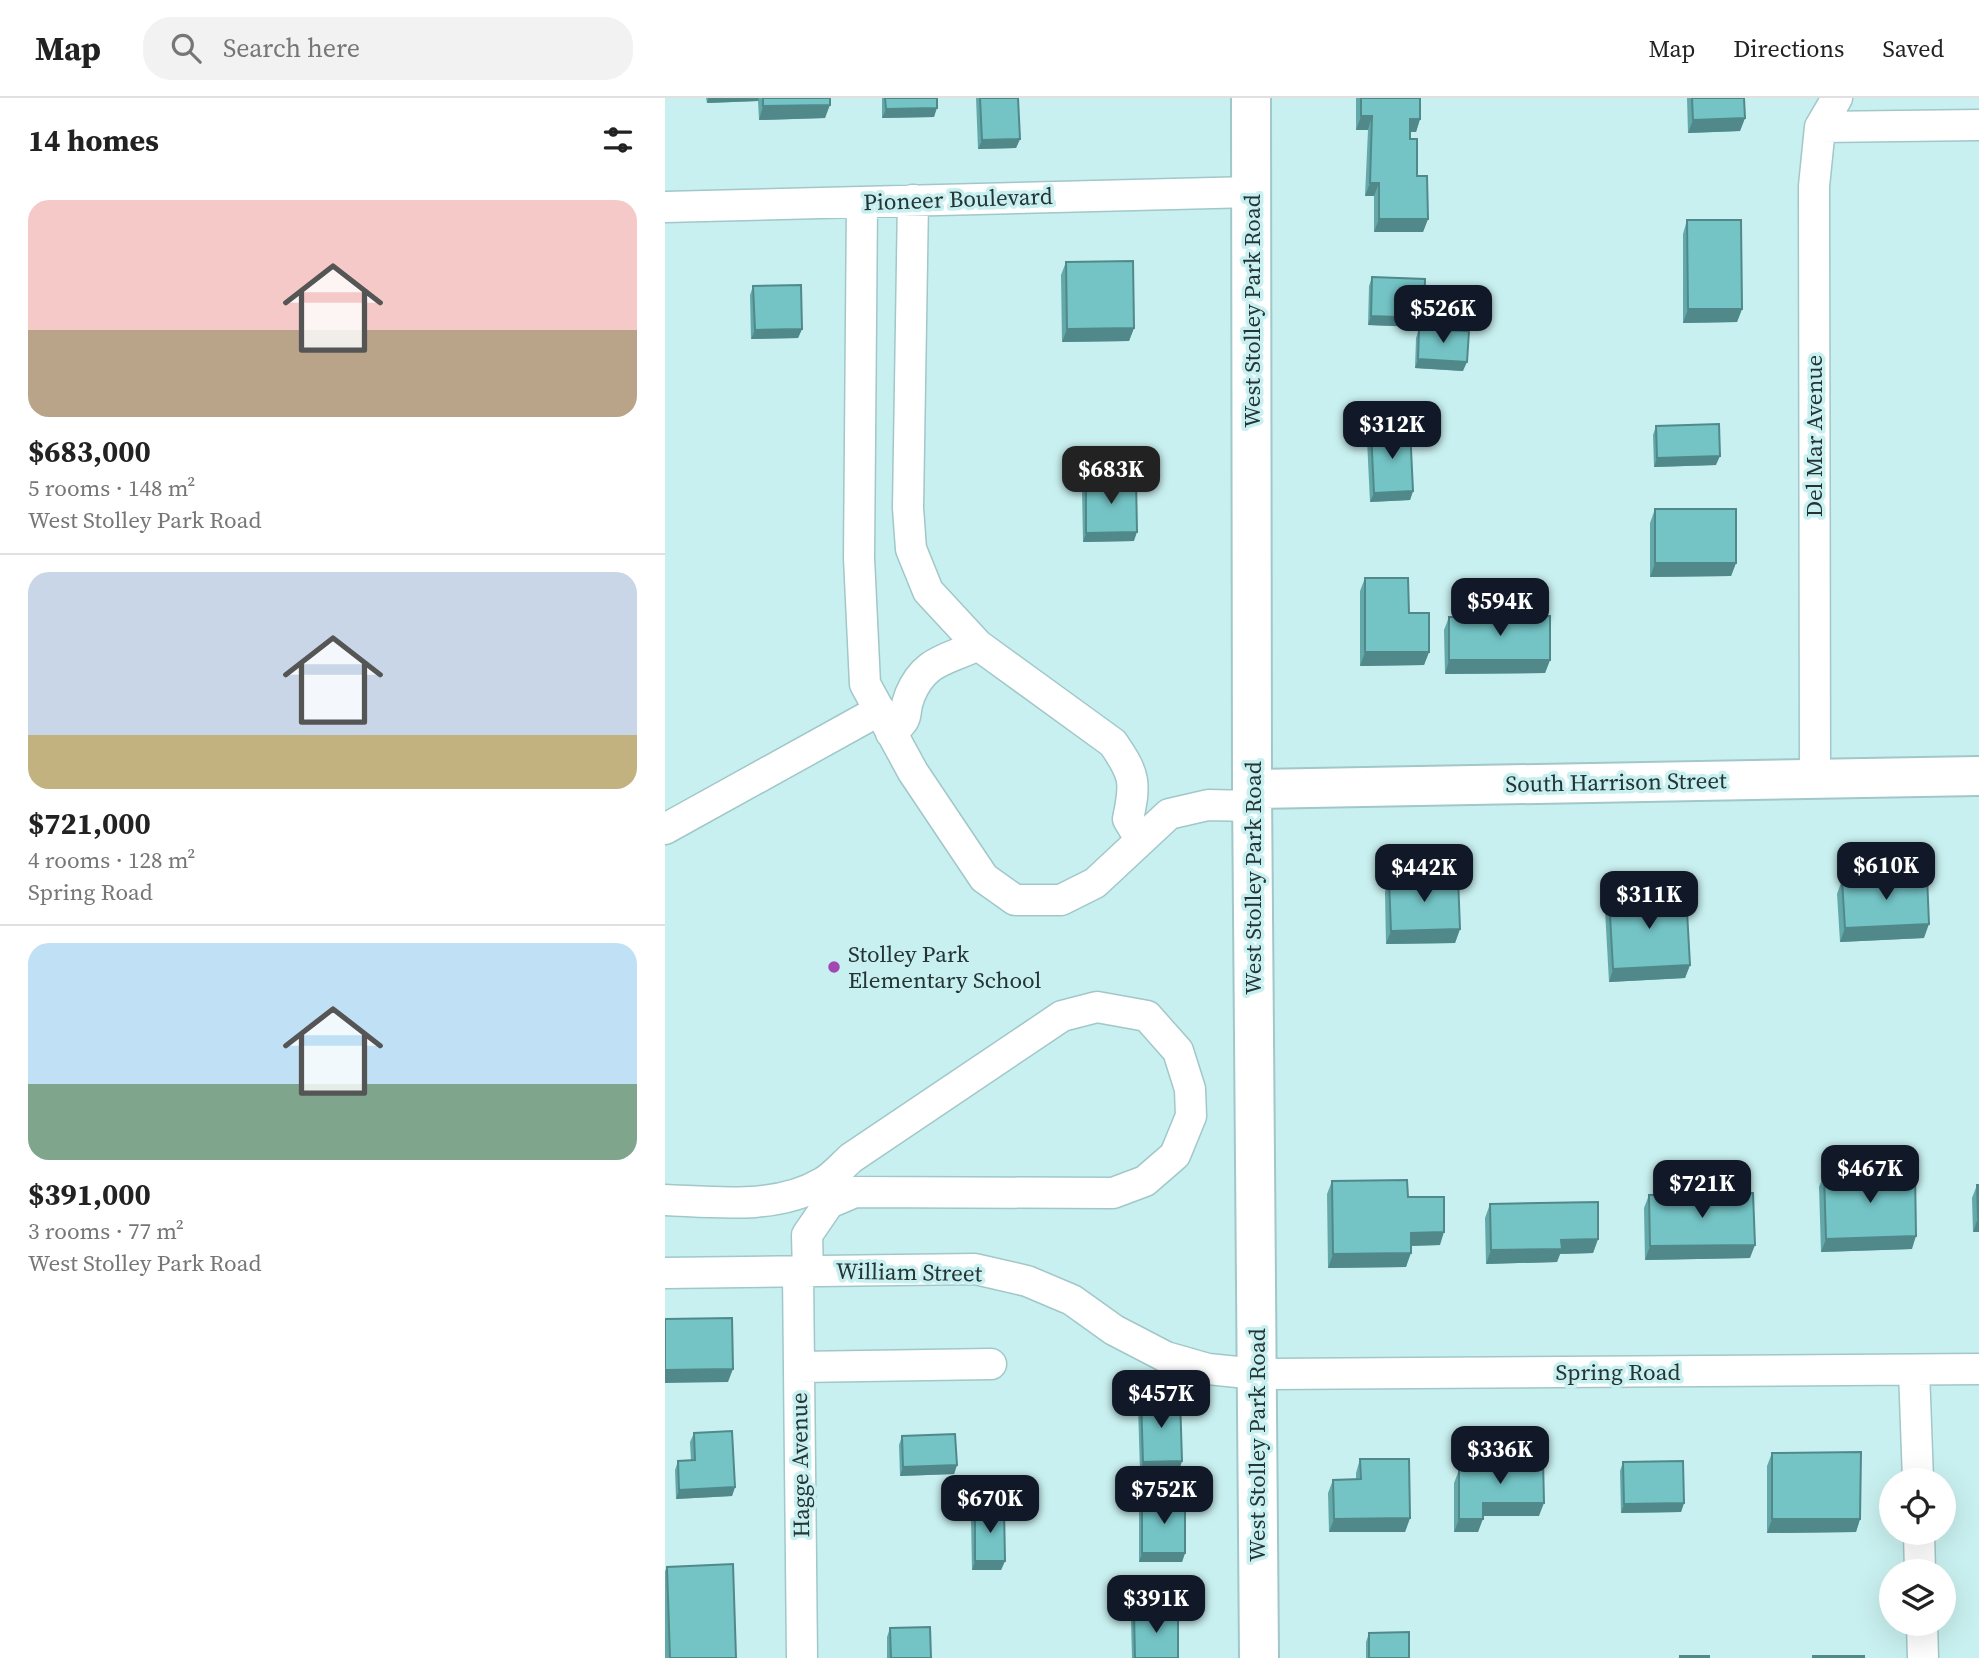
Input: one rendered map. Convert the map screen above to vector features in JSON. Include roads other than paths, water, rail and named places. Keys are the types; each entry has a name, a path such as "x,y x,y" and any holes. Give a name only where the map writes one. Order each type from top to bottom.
{"main road":[{"name":"West Stolley Park Road","path":"1251,98 1259,1658"},
{"name":"South Harrison Street","path":"1253,798 1979,776"}],"street":[{"name":"Del Mar Avenue","path":"1815,779 1814,186 1820,127 1837,98"},
{"path":"1820,127 1979,125"},
{"name":"Pioneer Boulevard","path":"665,207 1252,192"},
{"path":"913,200 908,508 911,549 928,591 978,645 1113,743 1128,765 1134,791 1128,819 1140,839"},
{"path":"862,202 859,558 865,684 913,772 984,878 1015,900 1061,900 1095,883 1169,814 1253,798"},
{"path":"665,830 885,722 905,720 909,696 925,671 944,657 978,645"},
{"name":"Hagge Avenue","path":"665,1200 743,1203 797,1195 825,1182 851,1158 1062,1016 1097,1006 1147,1016 1178,1051 1190,1089 1191,1116 1175,1155 1145,1181 1113,1193 855,1192 829,1203 807,1235 799,1367 802,1658"},
{"name":"William Street","path":"665,1273 975,1269 1027,1281 1072,1300 1114,1330 1166,1357 1208,1369 1257,1374"},
{"path":"799,1367 991,1364"},
{"name":"Spring Road","path":"1257,1374 1979,1369"},
{"path":"1914,1370 1918,1468"},
{"path":"1922,1636 1923,1658"}],"place":[{"name":"Stolley Park Elementary School","path":"834,967"}]}
